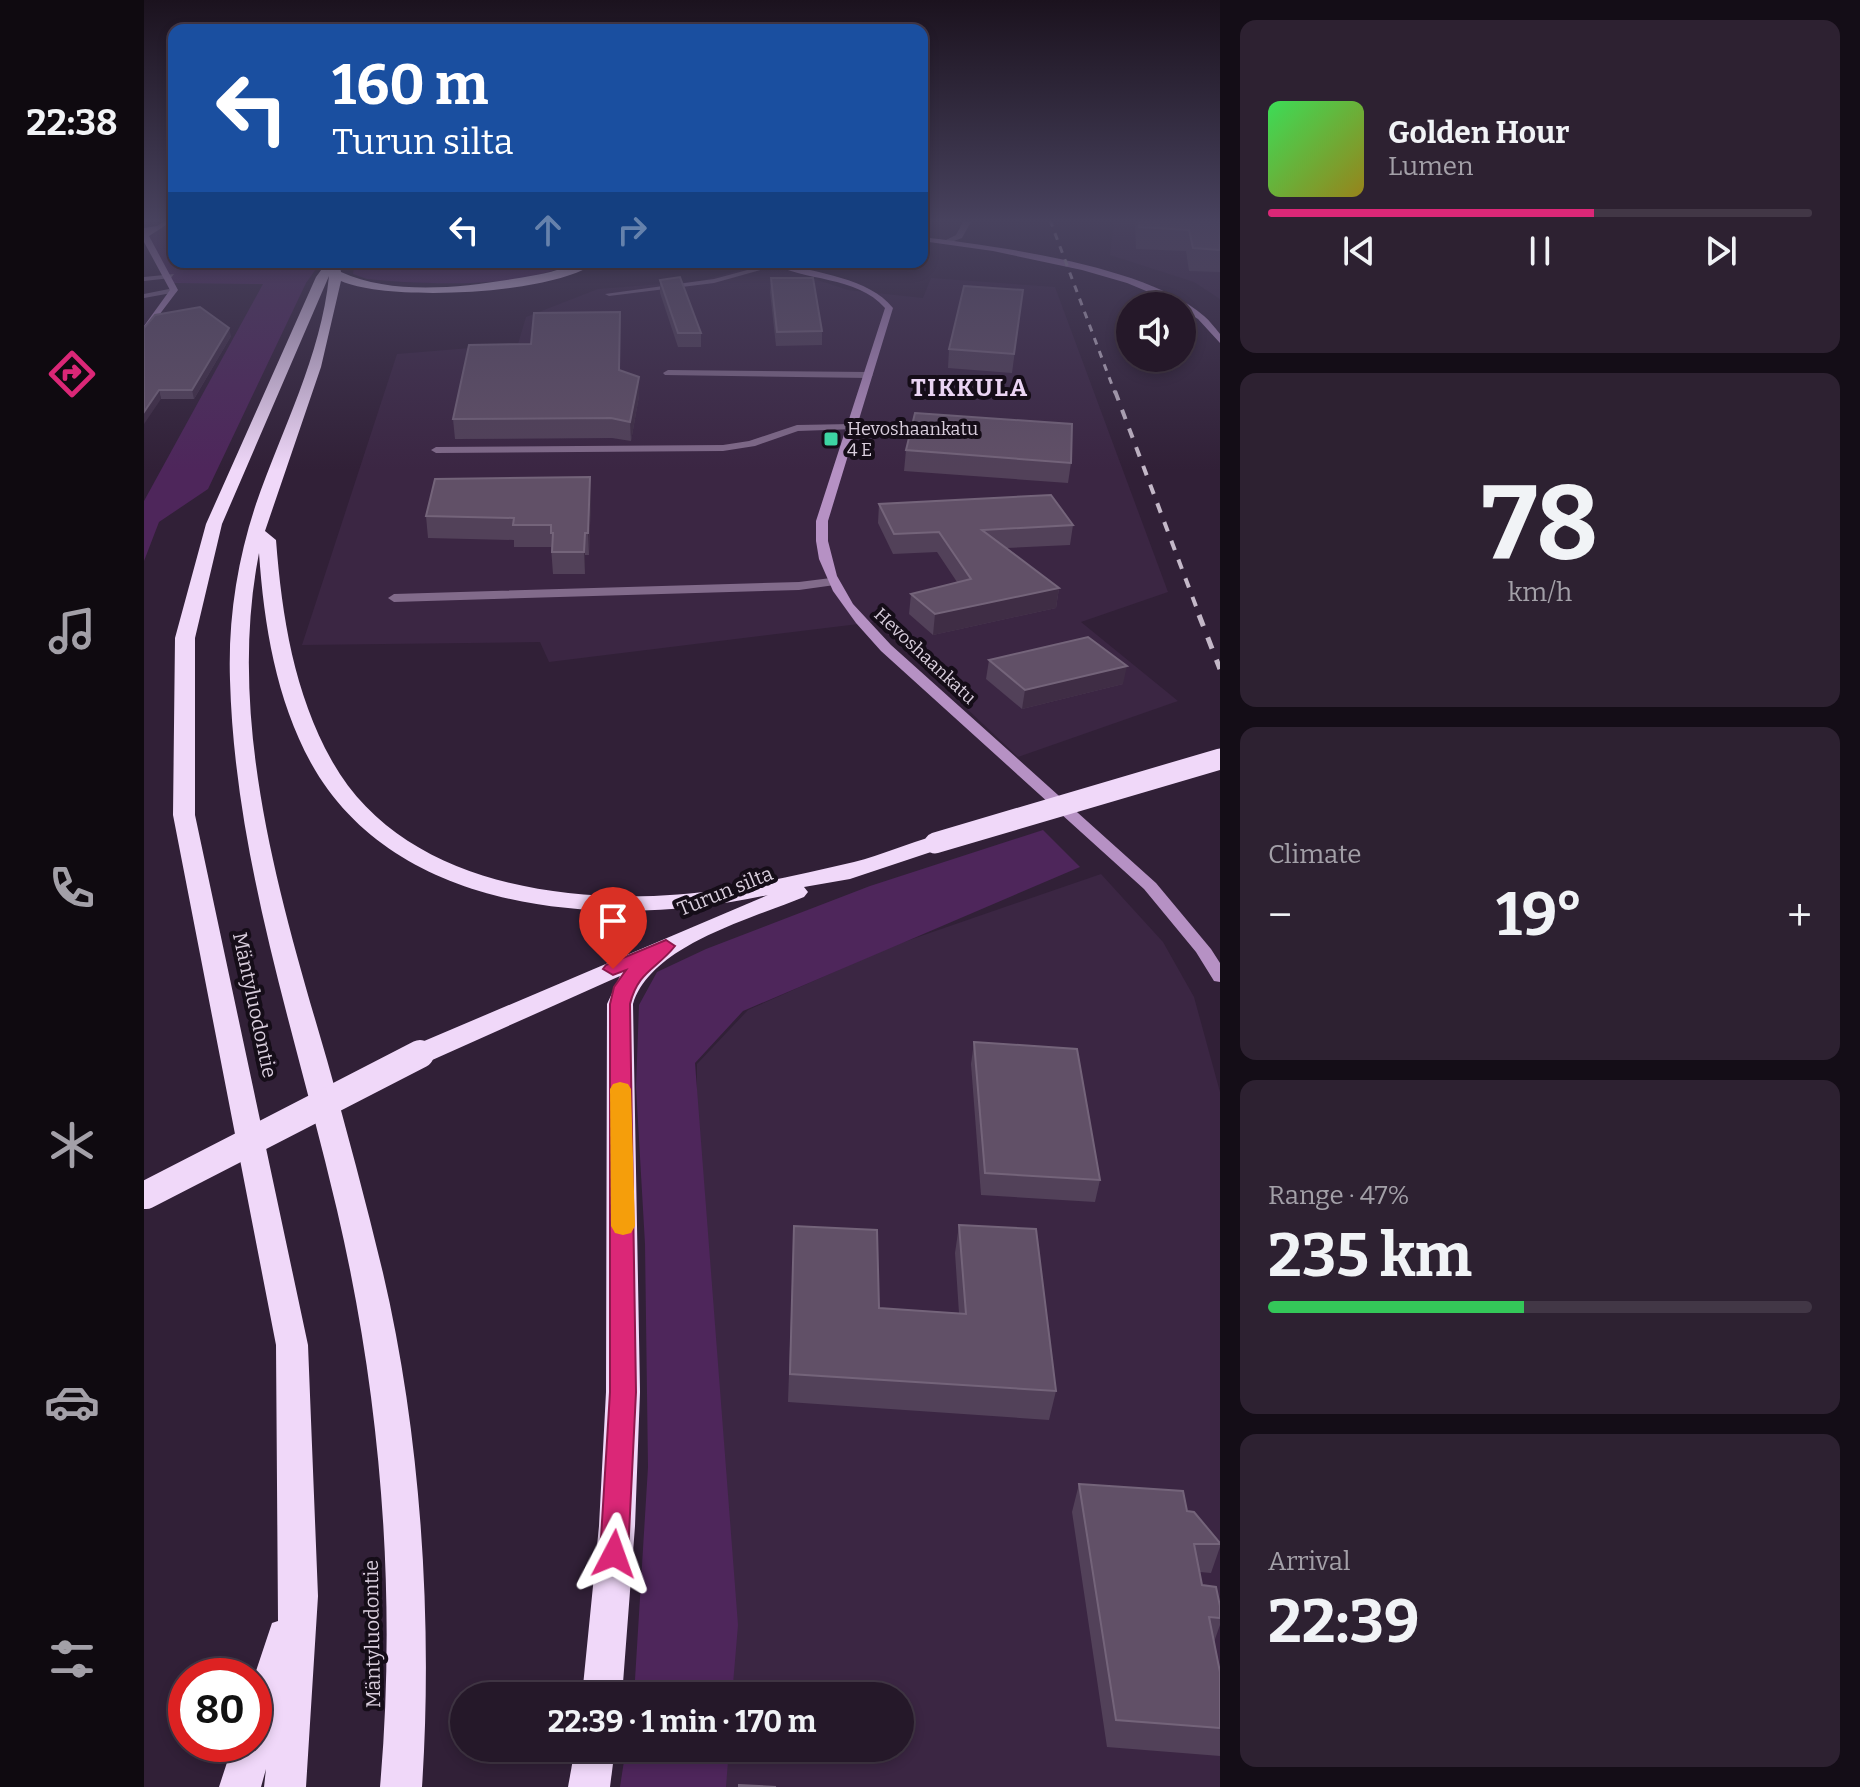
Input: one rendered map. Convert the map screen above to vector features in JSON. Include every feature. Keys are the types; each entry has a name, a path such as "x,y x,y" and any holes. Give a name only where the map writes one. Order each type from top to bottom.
{"highway":[{"name":"Mäntyluodontie","path":"285,1787 299,1596 292,1345 184,815 185,638 214,524 310,303"},
{"name":"Mäntyluodontie","path":"329,303 304,402 277,467 256,532 245,589 240,679 250,783 273,905 353,1213 386,1374 402,1550 406,1730 401,1787"},
{"path":"327,319 347,305"},
{"path":"256,532 267,540 270,589 284,668 308,732 335,780 371,823 418,855 461,875 506,888 570,899 649,903 709,898 854,869"},
{"name":"Turun silta","path":"145,1195 420,1054 666,946 854,869 1220,759"},
{"path":"603,1682 617,1526 623,1392 620,1004 624,987 639,966 666,946"},
{"path":"272,1684 299,1596"},
{"path":"240,1787 248,1762"},
{"path":"589,1787 593,1762"}],"street":[{"path":"144,332 164,303"},
{"name":"Hevoshaankatu","path":"887,303 887,318 822,521 820,540 831,582 886,648 1150,886 1203,949 1220,977"},
{"path":"1178,303 1190,309 1220,340"},
{"path":"668,373 868,375"},
{"path":"436,450 723,448 751,444 797,428 851,427"},
{"path":"394,598 799,586 831,582"}],"shaded area":[{"path":"252,303 296,303 208,489 159,522 144,561 144,501"},
{"path":"561,303 1061,303 1168,592 1081,622 1178,701 1018,757 875,622 549,662 540,642 302,645 397,354 518,344 526,317"},
{"path":"1043,830 1080,867 743,1011 695,1063 738,1625 733,1682 635,1682 648,1467 645,1244 636,1087 639,1005 657,972 706,949 870,886"},
{"path":"1101,874 1163,942 1194,997 1220,1092 1220,1787 686,1787 689,1762 914,1762 914,1682 694,1682 697,1064 748,1010 895,945"},
{"path":"624,1762 728,1762 726,1787 620,1787"}],"building":[{"path":"668,303 690,303 701,333 678,333"},
{"path":"774,303 817,303 822,331 777,332"},
{"path":"960,303 1021,303 1014,354 949,349"},
{"path":"200,307 229,328 192,390 159,390 144,412 144,328 155,315"},
{"path":"620,312 619,370 639,377 630,422 611,418 453,419 469,345 531,344 534,313"},
{"path":"915,413 1072,424 1071,463 906,450"},
{"path":"590,477 588,533 585,533 584,552 552,552 551,525 513,525 514,518 426,516 435,479"},
{"path":"1051,495 1073,525 982,530 1059,588 935,614 911,594 971,579 939,532 894,534 879,504"},
{"path":"1088,637 1127,666 1025,690 989,660"},
{"path":"974,1042 1077,1049 1100,1180 985,1173"},
{"path":"959,1225 1036,1229 1056,1391 790,1374 794,1226 877,1230 879,1308 966,1314"},
{"path":"1079,1484 1183,1491 1187,1511 1194,1512 1220,1543 1194,1544 1202,1585 1216,1587 1220,1606 1220,1618 1209,1617 1220,1672 1220,1728 1116,1720"}],"railway":[{"path":"1081,303 1115,393"},
{"path":"1115,391 1200,617"},
{"path":"1199,615 1220,669"}],"slow traffic":[{"path":"620,1089 623,1226"}],"place":[{"name":"Hevoshaankatu 4 E","path":"831,439"}],"district":[{"name":"TIKKULA","path":"970,388"}],"route":[{"path":"613,969 666,946 639,966 624,987 618,1023 624,1268 623,1392 614,1554"}]}
